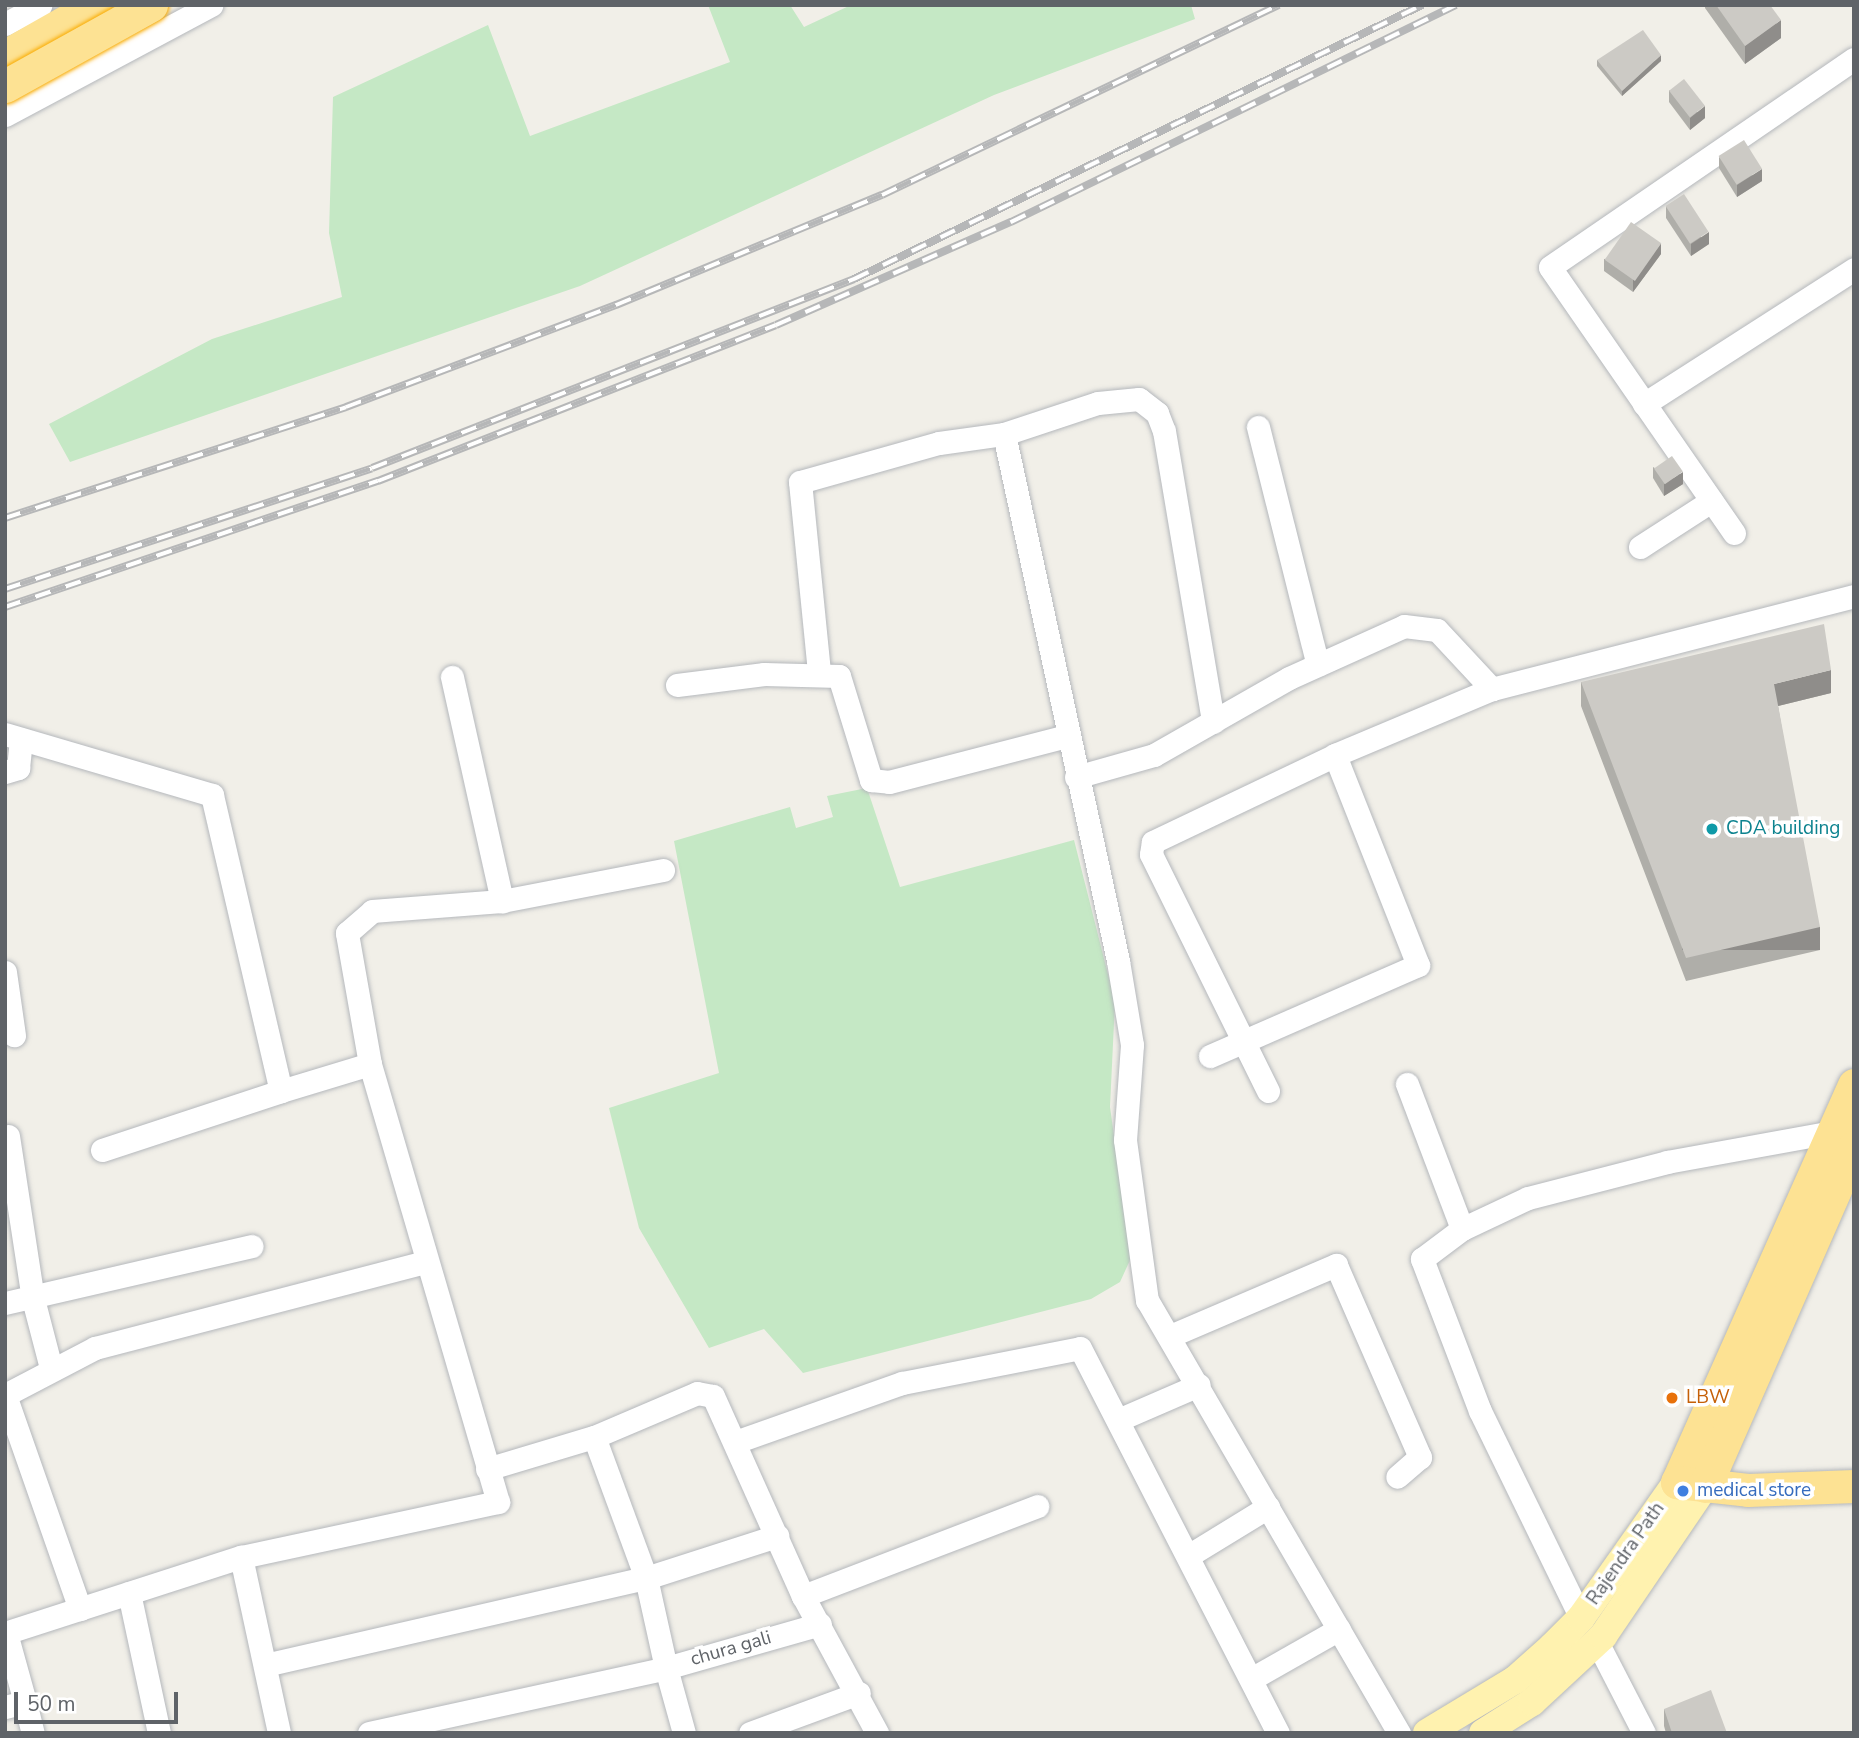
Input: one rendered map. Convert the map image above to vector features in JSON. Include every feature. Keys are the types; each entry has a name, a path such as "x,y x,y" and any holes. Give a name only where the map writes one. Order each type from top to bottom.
{"highway":[{"path":"5,56 95,5"},
{"path":"5,86 153,14"},
{"name":"Rajendra Path","path":"1696,1474 1850,1142 1854,1085"},
{"path":"1696,1474 1854,1466"},
{"path":"1696,1474 1854,1486"}],"main road":[{"name":"Rajendra Path","path":"1427,1733 1515,1680 1581,1618 1696,1474"},
{"name":"Rajendra Path","path":"1483,1733 1532,1702 1597,1642 1696,1474"}],"street":[{"path":"5,24 40,5"},
{"path":"5,115 153,14 211,5"},
{"path":"1734,533 1549,267 1854,59"},
{"path":"1644,404 1854,269"},
{"path":"819,672 800,482 939,443 1004,434 1098,403 1139,399 1157,413 1213,722"},
{"path":"1258,427 1318,665"},
{"path":"1004,434 1132,1045 1125,1140 1147,1300 1199,1385 1399,1733"},
{"path":"1640,547 1712,501"},
{"path":"1268,1091 1152,854 1153,842 1335,755 1492,689 1854,596"},
{"path":"1076,776 1154,755 1318,665 1404,626 1426,624 1492,689"},
{"path":"677,685 819,672 843,680 864,776 871,780 888,782 1068,736"},
{"path":"452,677 502,901"},
{"path":"5,772 18,768 13,737 212,795 281,1091"},
{"path":"1210,1056 1418,965 1335,755"},
{"path":"33,1733 15,1704 6,1633 241,1557 498,1502 424,1262 370,1064 347,933 372,912 502,901 663,870"},
{"path":"5,972 14,1035"},
{"path":"102,1150 370,1064"},
{"path":"1407,1084 1462,1229"},
{"path":"8,1136 33,1299 51,1368"},
{"path":"1581,1618 1480,1411 1422,1259 1462,1229 1528,1198 1850,1142"},
{"path":"5,1303 33,1299 251,1246"},
{"path":"80,1609 5,1395 51,1368 95,1348 424,1262"},
{"path":"1170,1336 1336,1265 1420,1457 1398,1477"},
{"path":"738,1441 902,1383 1072,1346 1088,1356 1278,1733"},
{"path":"1118,1420 1199,1385"},
{"path":"487,1469 594,1437 707,1392 738,1441 803,1596 859,1693 877,1733"},
{"path":"369,1733 666,1668 646,1578 594,1437"},
{"path":"803,1596 1037,1506"},
{"path":"1188,1556 1268,1507"},
{"path":"265,1665 646,1578 777,1536"},
{"path":"241,1557 279,1733"},
{"path":"129,1593 159,1733"},
{"name":"chura gali","path":"684,1733 666,1668 820,1624"},
{"path":"1251,1679 1339,1629"},
{"path":"1597,1642 1644,1733"},
{"path":"750,1733 859,1693"}],"green space":[{"path":"708,5 790,5 804,27 851,5 1191,5 1195,19 994,95 580,286 70,462 49,424 212,339 342,297 329,233 333,97 488,25 530,136 730,62"},
{"path":"867,788 900,887 1074,840 1115,1002 1110,1107 1131,1258 1120,1282 1091,1299 803,1373 764,1329 709,1348 639,1228 609,1108 719,1073 674,841 790,807 796,828 833,817 827,796"}],"building":[{"path":"1716,5 1770,5 1781,20 1745,46"},
{"path":"1643,30 1661,55 1622,91 1597,60"},
{"path":"1684,79 1705,106 1690,117 1669,91"},
{"path":"1744,140 1762,169 1737,185 1719,156"},
{"path":"1684,194 1709,232 1690,244 1666,206"},
{"path":"1631,222 1661,243 1635,281 1605,260"},
{"path":"1672,456 1683,472 1665,484 1654,469"},
{"name":"CDA building","path":"1824,624 1831,670 1774,684 1820,927 1686,958 1581,682"},
{"path":"1711,1690 1727,1733 1672,1733 1664,1709"}],"railway":[{"path":"5,518 346,407 616,305 882,195 1279,5"},
{"path":"5,589 372,468 854,279 1422,5"},
{"path":"5,607 378,481 776,325 1011,222 1456,5"}],"place":[{"name":"CDA building","path":"1712,829"},
{"name":"LBW","path":"1672,1398"},
{"name":"medical store","path":"1683,1491"}]}
